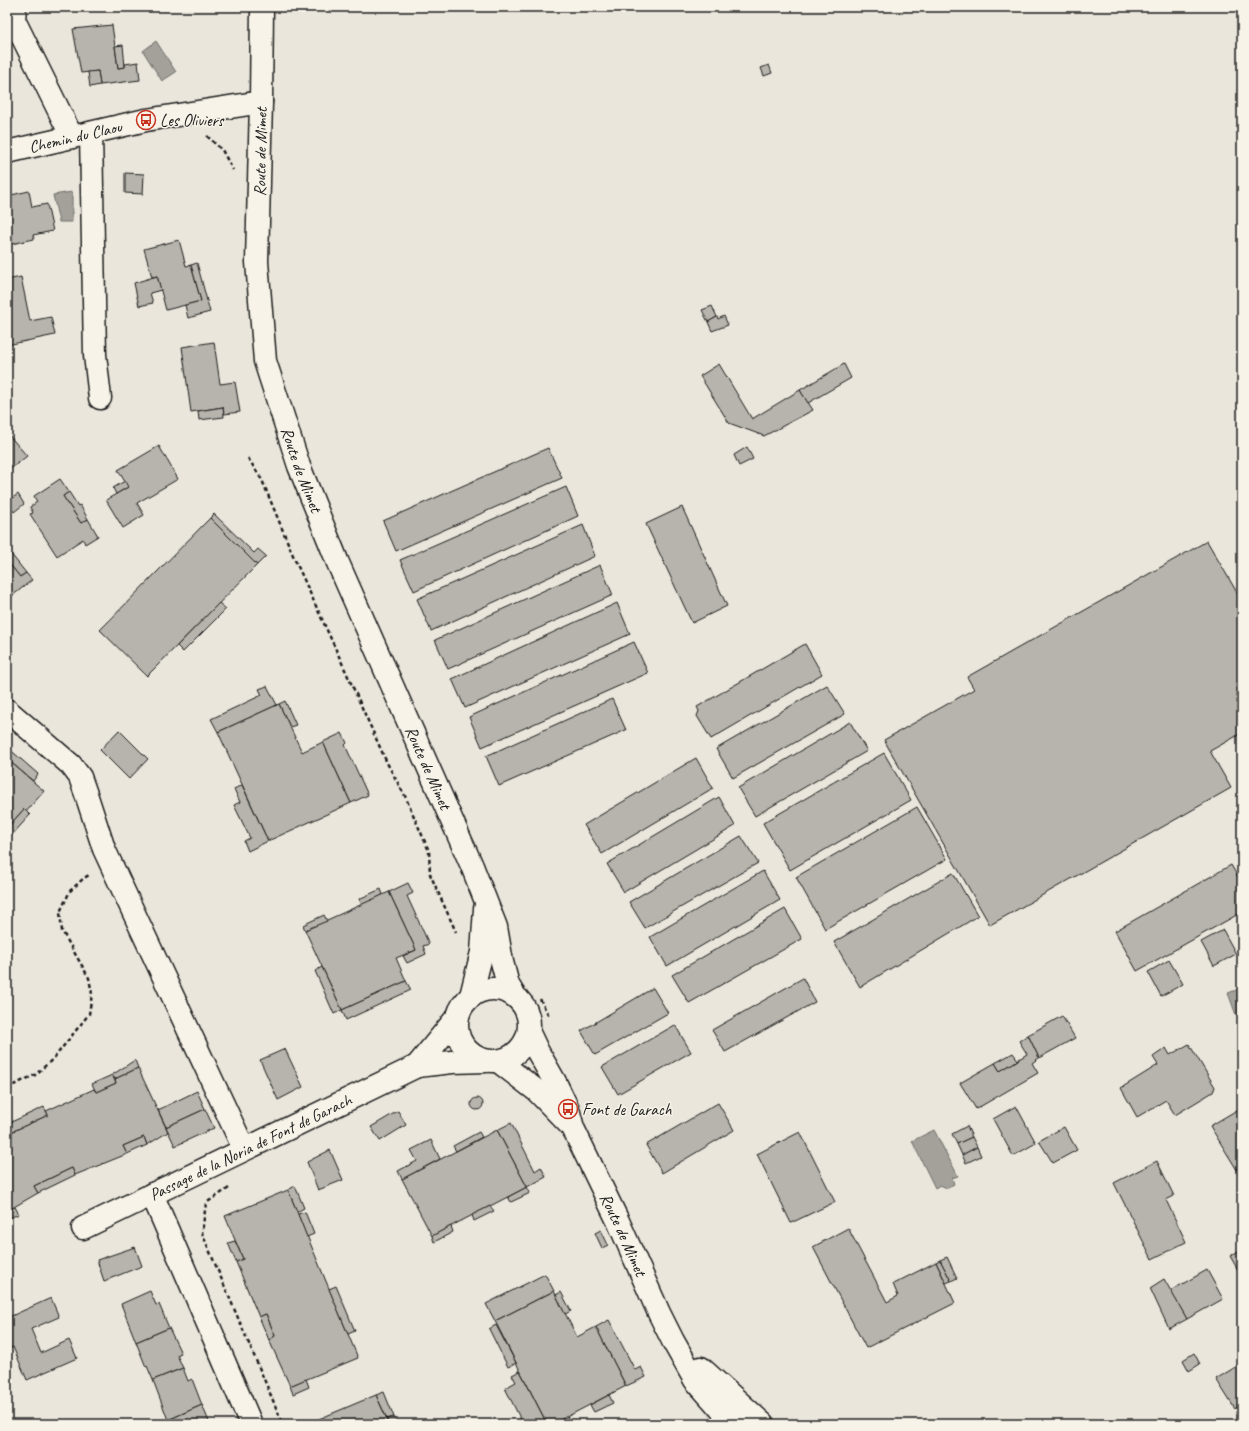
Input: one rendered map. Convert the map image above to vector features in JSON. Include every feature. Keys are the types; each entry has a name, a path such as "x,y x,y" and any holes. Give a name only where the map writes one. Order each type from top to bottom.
{"street":[{"path":"15,7 14,20 82,135 94,355 100,398"},
{"name":"Route de Mimet","path":"262,7 257,262 266,361 299,466 338,563 472,866 496,928 508,985 514,995"},
{"name":"Chemin du Claou","path":"7,152 146,120 261,102"},
{"path":"7,710 71,765 80,777 104,849 111,865 244,1149"},
{"name":"Route de Mimet","path":"471,996 482,952 485,902"},
{"path":"481,990 504,990 514,995 522,1002 527,1011 530,1022 529,1033 525,1043 518,1052 509,1058 492,1061 476,1057 466,1050 460,1040 457,1028 458,1016 463,1005 471,996 481,990"},
{"name":"Passage de la Noria de Font de Garach","path":"417,1066 458,1016"},
{"name":"Route de Mimet","path":"529,1033 568,1109 573,1128 618,1221 673,1341 695,1380 734,1424"},
{"name":"Route de Mimet","path":"492,1061 537,1091 573,1128"},
{"name":"Passage de la Noria de Font de Garach","path":"83,1228 417,1066 452,1062 492,1061"},
{"path":"152,1194 251,1424"},
{"name":"Route de Mimet","path":"673,1341 729,1395 763,1424"}],"path":[{"path":"200,134 207,136 222,150 233,171 259,171"},
{"path":"248,458 262,480 295,560 387,763 405,796 429,851 430,874 459,938"},
{"path":"7,1088 35,1075 54,1058 89,1014 92,994 89,978 62,931 60,912 70,891 84,878 111,865"},
{"path":"234,1185 206,1203 202,1232 283,1424"}],"shaded area":[{"path":"156,41 176,72 162,81 143,51"},
{"path":"72,192 72,222 59,222 53,195"},
{"path":"1242,988 1242,1012 1236,1015 1228,993"},
{"path":"934,1130 958,1176 952,1178 954,1184 947,1188 940,1185 935,1188 912,1141"}],"building":[{"path":"112,25 118,68 125,67 125,64 138,62 140,80 100,85 98,71 81,73 73,29"},
{"path":"123,45 125,67 118,68 115,46"},
{"path":"769,65 772,73 764,76 761,68"},
{"path":"98,71 100,85 90,87 88,72"},
{"path":"125,173 144,174 143,194 125,193"},
{"path":"29,191 32,207 47,204 53,231 33,235 34,239 7,245 7,196"},
{"path":"179,240 186,266 191,265 201,301 166,310 157,276 152,277 144,249"},
{"path":"197,263 210,312 188,318 185,305 201,301 191,265"},
{"path":"157,276 161,290 150,293 153,303 139,306 134,283"},
{"path":"21,277 30,321 51,317 55,335 7,345 7,280"},
{"path":"712,306 717,317 708,322 702,310"},
{"path":"724,316 728,325 712,331 708,322 717,317 718,319"},
{"path":"214,342 220,384 235,382 240,412 224,414 223,407 191,412 182,347"},
{"path":"719,364 752,419 800,390 813,410 764,436 729,423 700,376"},
{"path":"844,364 851,378 808,403 800,390"},
{"path":"223,407 224,417 199,420 198,411"},
{"path":"7,433 27,456 8,471 7,469"},
{"path":"159,446 178,479 137,503 144,515 123,528 106,500 128,487 118,470"},
{"path":"747,447 753,459 739,466 734,455"},
{"path":"548,448 562,478 396,551 383,521"},
{"path":"60,479 69,492 63,496 81,523 88,519 98,536 85,544 83,539 57,556 30,514 33,513 30,507 37,502 34,496"},
{"path":"125,481 128,487 116,494 113,488"},
{"path":"566,487 578,516 414,591 400,560"},
{"path":"69,492 78,506 80,505 88,519 81,523 63,496"},
{"path":"18,494 24,504 14,512 7,502"},
{"path":"682,507 727,606 692,623 646,524"},
{"path":"214,514 254,553 258,549 266,556 257,565 210,518"},
{"path":"210,518 257,565 147,676 100,630"},
{"path":"583,525 595,556 431,631 417,599"},
{"path":"1207,541 1242,601 1242,733 1210,751 1231,788 990,925 884,740 974,689 967,677"},
{"path":"7,549 26,573 20,577 7,561"},
{"path":"7,561 20,577 26,573 32,580 7,600"},
{"path":"600,565 613,595 448,669 435,640"},
{"path":"219,603 226,609 183,652 177,646"},
{"path":"617,603 630,634 465,708 452,679"},
{"path":"634,642 648,673 482,747 469,717"},
{"path":"805,644 822,674 711,739 697,716 699,711 697,707"},
{"path":"827,685 845,714 733,778 716,749"},
{"path":"267,686 277,705 218,732 211,719 262,695 259,689"},
{"path":"612,699 626,730 499,786 486,756"},
{"path":"285,701 296,725 290,727 279,704"},
{"path":"279,704 302,752 323,742 351,803 268,841 218,732"},
{"path":"850,722 867,751 755,816 738,788"},
{"path":"119,730 148,759 129,779 100,750"},
{"path":"342,733 347,743 345,745 368,795 351,803 323,742"},
{"path":"7,747 38,774 33,781 7,759"},
{"path":"884,753 911,800 790,870 763,823"},
{"path":"696,758 713,788 602,854 584,825"},
{"path":"7,759 44,791 26,812 24,809 7,828"},
{"path":"242,785 268,841 248,851 244,841 250,838 234,805 240,802 234,789"},
{"path":"719,797 735,826 624,892 607,864"},
{"path":"917,807 947,859 825,929 796,877"},
{"path":"24,809 30,815 11,836 7,832 7,828"},
{"path":"741,836 758,863 645,928 629,902"},
{"path":"1231,865 1242,884 1242,912 1137,971 1115,931"},
{"path":"763,871 780,900 667,966 650,937"},
{"path":"953,873 978,916 860,987 834,942"},
{"path":"408,883 413,893 407,896 429,944 423,946 426,954 407,963 403,956 416,950 389,892"},
{"path":"381,889 383,895 362,905 359,899"},
{"path":"389,892 416,950 396,958 406,981 342,1010 305,930"},
{"path":"785,909 802,939 689,1003 672,975"},
{"path":"324,915 327,921 305,930 303,925"},
{"path":"1223,930 1236,954 1214,966 1201,942"},
{"path":"1169,960 1183,984 1161,996 1148,972"},
{"path":"322,967 342,1010 334,1014 315,971"},
{"path":"803,978 815,1002 725,1052 712,1030"},
{"path":"406,981 411,990 346,1020 342,1010"},
{"path":"653,988 668,1013 595,1055 581,1031"},
{"path":"1062,1016 1075,1038 1039,1058 1028,1035"},
{"path":"675,1025 691,1052 618,1094 602,1067"},
{"path":"1028,1035 1039,1058 1032,1063 1038,1073 976,1109 960,1083 995,1063 1000,1071 1027,1054 1019,1041"},
{"path":"1189,1044 1215,1087 1213,1092 1175,1115 1166,1100 1137,1117 1121,1088 1158,1065 1153,1057 1166,1048 1170,1055"},
{"path":"285,1049 303,1087 278,1100 260,1060"},
{"path":"1013,1053 1018,1060 1000,1071 995,1063"},
{"path":"135,1060 138,1068 115,1079 112,1075"},
{"path":"138,1068 168,1132 147,1145 144,1137 123,1146 127,1154 75,1175 72,1168 34,1186 38,1193 7,1211 7,1130 9,1133 48,1115 46,1111 94,1089 96,1092 116,1083 115,1079"},
{"path":"112,1075 116,1083 96,1092 92,1084"},
{"path":"197,1091 205,1109 166,1127 158,1110"},
{"path":"475,1098 479,1098 483,1104 479,1110 475,1110 471,1106 471,1102"},
{"path":"718,1103 734,1130 662,1173 646,1145"},
{"path":"1016,1106 1036,1143 1013,1156 993,1119"},
{"path":"44,1107 48,1115 9,1133 7,1124"},
{"path":"1242,1107 1242,1178 1210,1126"},
{"path":"205,1109 214,1128 175,1146 166,1127"},
{"path":"398,1111 406,1125 380,1141 371,1127"},
{"path":"511,1123 535,1171 541,1167 546,1177 527,1187 497,1130"},
{"path":"967,1126 972,1137 957,1144 952,1134"},
{"path":"1064,1127 1077,1150 1053,1163 1039,1141"},
{"path":"497,1130 527,1187 432,1236 402,1179"},
{"path":"479,1132 482,1137 456,1151 453,1146"},
{"path":"800,1132 835,1202 791,1223 757,1154"},
{"path":"144,1137 147,1145 127,1154 123,1146"},
{"path":"972,1137 977,1147 962,1155 957,1144"},
{"path":"431,1140 440,1159 402,1179 398,1171 417,1161 411,1150"},
{"path":"977,1147 981,1156 966,1163 962,1155"},
{"path":"330,1150 343,1180 318,1190 307,1162"},
{"path":"1157,1161 1174,1196 1166,1200 1186,1242 1152,1259 1114,1183"},
{"path":"72,1168 75,1175 38,1193 34,1186"},
{"path":"295,1186 304,1208 297,1212 288,1190"},
{"path":"527,1187 530,1193 511,1202 508,1197"},
{"path":"288,1190 358,1358 290,1386 269,1340 275,1336 266,1314 259,1317 236,1262 243,1259 225,1216"},
{"path":"490,1206 494,1211 474,1221 472,1215"},
{"path":"15,1207 19,1214 7,1219 7,1211"},
{"path":"305,1212 314,1234 307,1237 298,1214"},
{"path":"451,1226 453,1232 434,1242 432,1236"},
{"path":"848,1228 887,1302 898,1296 893,1284 936,1262 955,1303 866,1348 813,1247"},
{"path":"601,1230 608,1245 602,1248 595,1233"},
{"path":"235,1241 243,1259 236,1262 228,1243"},
{"path":"135,1247 142,1266 104,1281 97,1260"},
{"path":"1242,1249 1242,1277 1230,1256"},
{"path":"947,1257 957,1278 951,1281 940,1260"},
{"path":"940,1260 951,1281 946,1283 936,1262"},
{"path":"1207,1270 1223,1299 1187,1319 1170,1291"},
{"path":"545,1274 554,1291 495,1321 486,1304"},
{"path":"1164,1279 1187,1319 1169,1329 1150,1288"},
{"path":"336,1286 355,1331 348,1334 329,1289"},
{"path":"150,1291 156,1305 159,1304 169,1328 136,1342 121,1304"},
{"path":"554,1291 577,1337 596,1327 626,1386 553,1424 547,1424 495,1321"},
{"path":"561,1292 571,1311 565,1314 556,1295"},
{"path":"51,1298 59,1317 31,1329 41,1353 69,1340 77,1358 27,1380 13,1347 7,1350 7,1337 9,1337 7,1332 7,1318"},
{"path":"266,1314 275,1336 269,1340 259,1317"},
{"path":"609,1320 635,1370 641,1367 646,1377 626,1386 596,1327"},
{"path":"496,1325 516,1363 508,1367 489,1329"},
{"path":"169,1328 181,1353 177,1355 183,1368 153,1380 136,1342"},
{"path":"1194,1353 1200,1364 1189,1371 1183,1360"},
{"path":"1242,1363 1242,1416 1237,1407 1235,1409 1216,1379"},
{"path":"183,1368 188,1381 192,1379 202,1405 168,1420 153,1380"},
{"path":"520,1371 547,1424 523,1424 505,1388 516,1382 512,1375"},
{"path":"306,1379 309,1387 293,1394 290,1386"},
{"path":"384,1392 394,1417 387,1419 376,1395"},
{"path":"376,1395 389,1424 307,1424"},
{"path":"609,1395 613,1403 594,1412 590,1405"},
{"path":"202,1405 210,1424 170,1424 168,1420"},
{"path":"567,1416 571,1424 553,1424"},
{"path":"394,1417 397,1424 389,1424 387,1419"},
{"path":"672,1419 674,1424 661,1424"}],"place":[{"name":"Les Oliviers","path":"146,120"},
{"name":"Font de Garach","path":"568,1109"}]}
